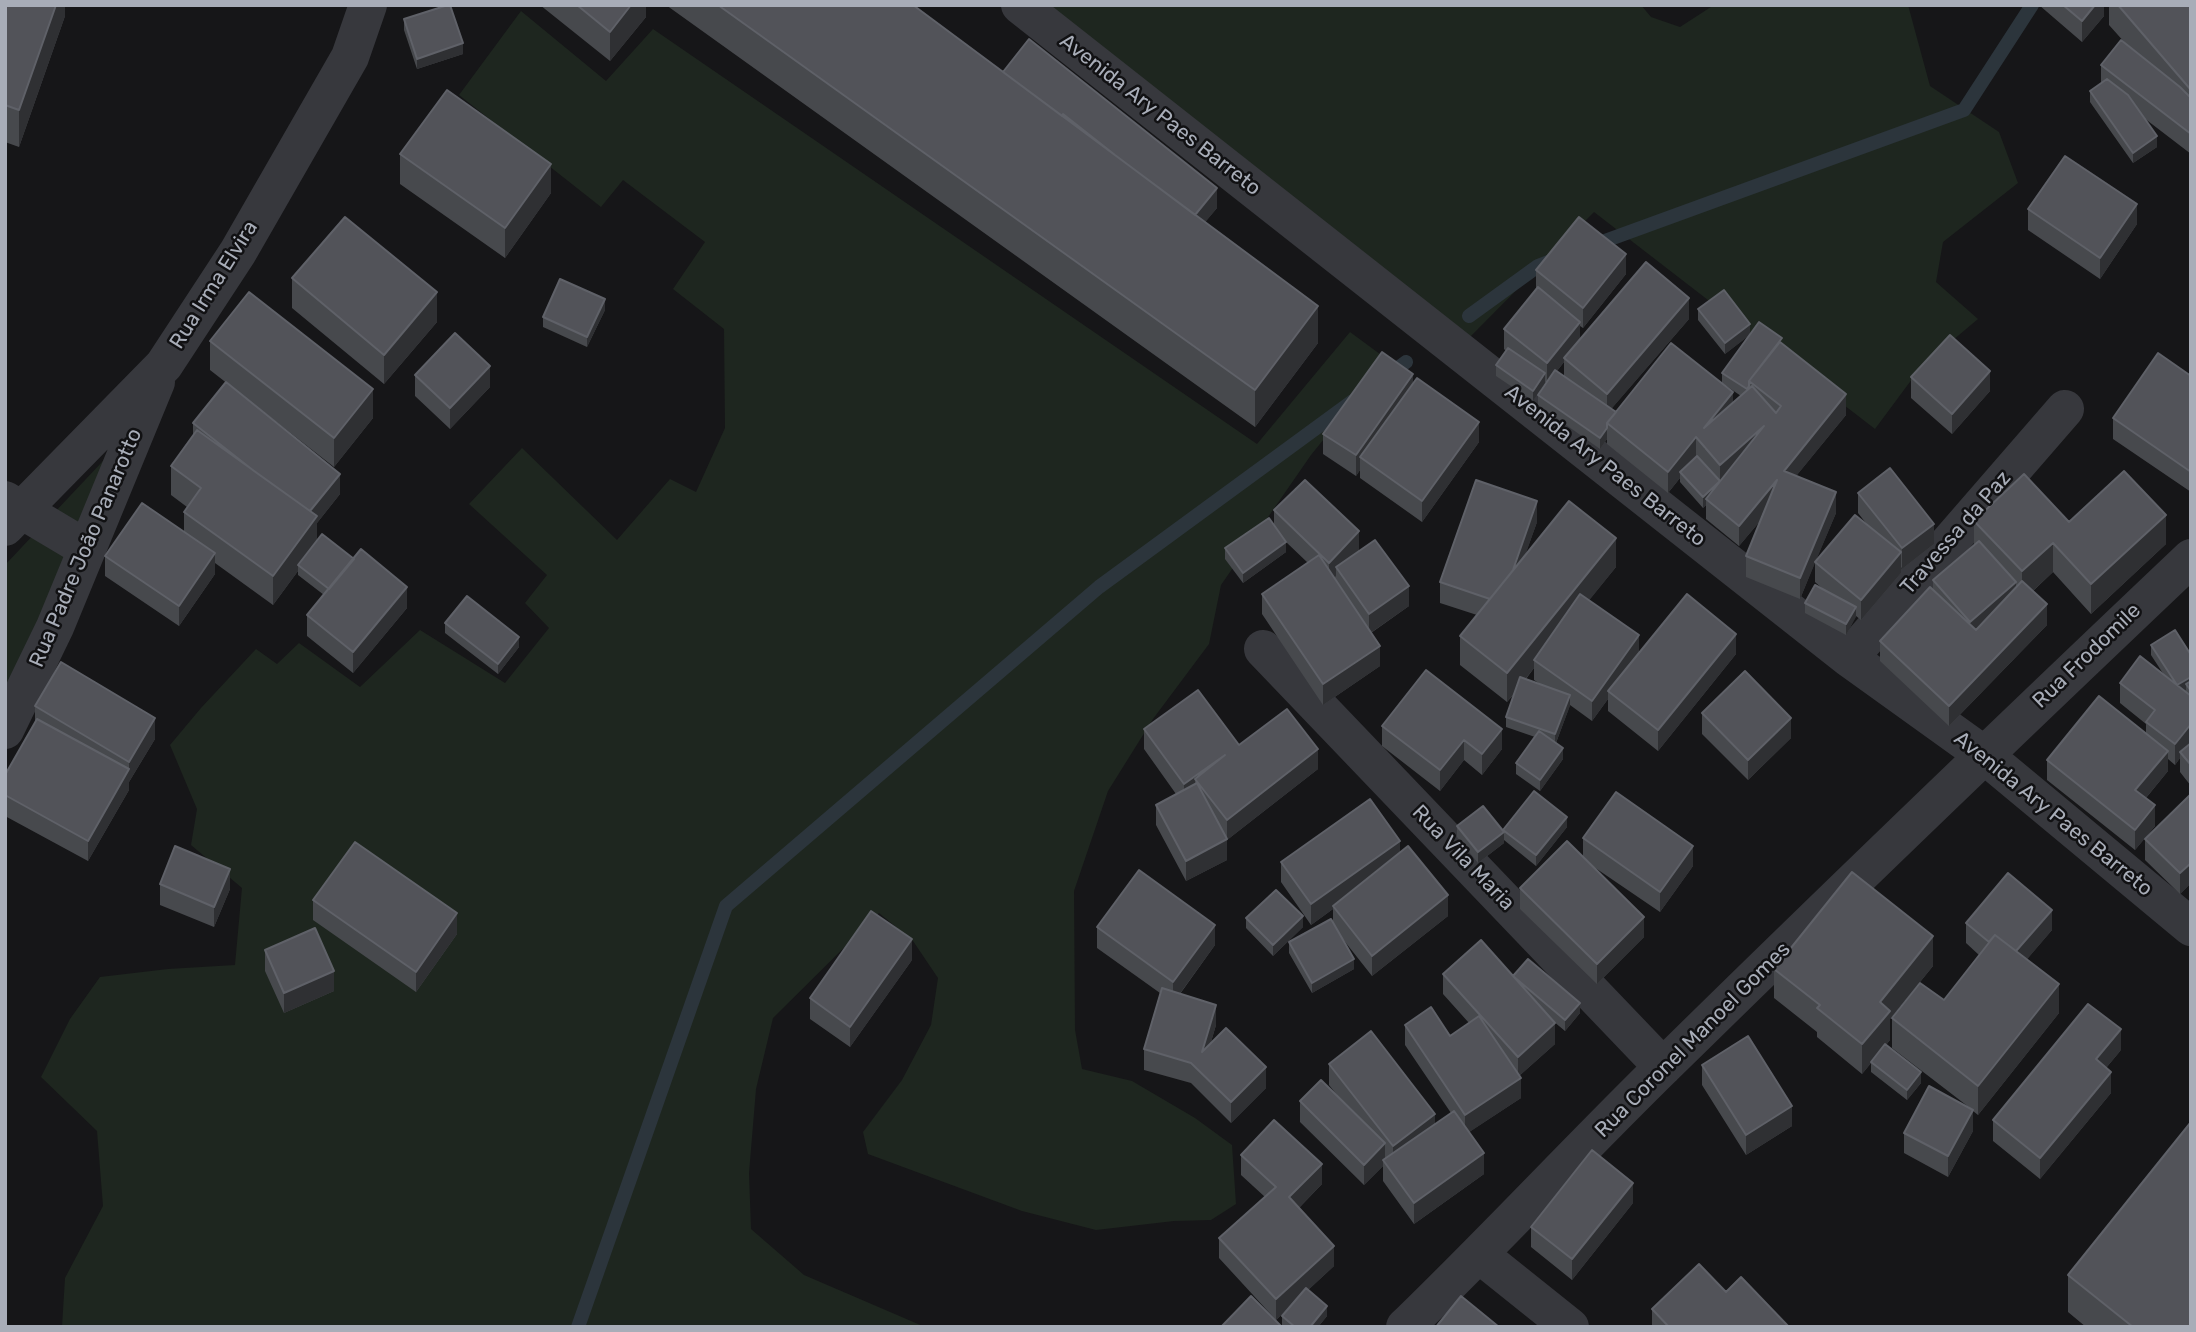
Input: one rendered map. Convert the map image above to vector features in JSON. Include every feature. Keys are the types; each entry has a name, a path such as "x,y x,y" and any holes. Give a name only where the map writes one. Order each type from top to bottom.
{"street":[{"name":"Rua Irma Elvira","path":"11,512 164,365 238,252 351,57 368,5"},
{"name":"Avenida Ary Paes Barreto","path":"1020,5 1849,658 1984,755 2191,927"},
{"name":"Rua Padre João Panarotto","path":"5,730 55,627 164,365"},
{"name":"Travessa da Paz","path":"1849,658 2065,409"},
{"path":"11,512 87,549"},
{"name":"Rua Frodomile","path":"1984,755 2191,558"},
{"name":"Rua Vila Maria","path":"1263,649 1663,1067"},
{"name":"Rua Coronel Manoel Gomes","path":"1405,1327 1480,1255 1663,1067 1984,755"},
{"path":"1480,1255 1570,1327"}],"shaded area":[{"path":"1044,5 1641,5 1651,17 1680,27 1714,5 1908,5 1930,86 1999,132 2018,183 1943,242 1936,282 1978,319 1921,367 1875,429 1594,212 1466,341"},
{"path":"521,11 606,81 653,29 1257,444 1350,332 1388,360 1311,455 1221,585 1209,644 1153,719 1108,791 1074,891 1075,1030 1082,1069 1132,1081 1195,1118 1232,1145 1236,1204 1211,1220 1174,1221 1096,1230 1022,1211 868,1154 863,1132 902,1080 931,1025 938,978 913,941 879,913 773,1018 756,1089 749,1173 751,1229 804,1275 925,1327 62,1327 65,1278 103,1206 97,1131 41,1077 70,1019 100,977 235,965 242,888 191,845 197,809 170,745 256,649 277,664 299,643 360,687 420,630 505,683 549,628 525,603 547,575 469,504 522,448 617,540 670,479 696,492 725,428 724,329 673,289 705,242 623,180 601,207 459,95"},
{"path":"118,445 5,701 5,565"}],"building":[{"path":"5,5 56,5 19,110 5,105"},
{"path":"448,5 463,43 417,59 404,19"},
{"path":"577,5 631,5 610,32"},
{"path":"718,5 913,5 1318,306 1255,390"},
{"path":"2063,5 2095,5 2082,21"},
{"path":"2118,5 2191,5 2191,90"},
{"path":"1029,39 1217,188 1195,215 1063,114 1062,116 1003,72"},
{"path":"2121,40 2191,98 2191,134 2101,65"},
{"path":"2107,79 2128,95 2157,136 2133,153 2090,91"},
{"path":"447,90 551,164 505,228 400,154"},
{"path":"2065,156 2137,204 2100,258 2028,209"},
{"path":"345,217 437,292 384,355 292,278"},
{"path":"1579,217 1626,254 1583,308 1536,270"},
{"path":"1646,262 1689,298 1607,394 1564,358"},
{"path":"560,279 605,299 587,337 543,317"},
{"path":"1538,287 1580,322 1547,363 1504,329"},
{"path":"1724,290 1750,324 1725,343 1698,309"},
{"path":"249,292 373,389 334,438 210,341"},
{"path":"1759,322 1782,338 1749,381 1747,389 1722,373"},
{"path":"455,333 490,366 450,408 415,375"},
{"path":"1950,335 1990,371 1952,414 1911,377"},
{"path":"1780,342 1846,394 1784,471 1836,492 1800,578 1746,556 1777,480 1739,526 1706,499 1764,426 1720,465 1696,437 1668,472 1607,423 1671,343 1733,392 1704,428 1752,386 1776,413 1781,406 1749,381"},
{"path":"1508,348 1545,373 1533,391 1496,365"},
{"path":"1382,352 1413,374 1356,455 1323,434"},
{"path":"2158,353 2191,376 2191,472 2113,418"},
{"path":"1555,370 1616,412 1600,438 1538,395"},
{"path":"1417,378 1479,422 1422,501 1360,457"},
{"path":"226,382 340,474 310,511 193,423"},
{"path":"197,430 317,516 273,576 184,512 201,488 171,466"},
{"path":"1697,456 1720,481 1703,497 1680,472"},
{"path":"1890,468 1934,524 1902,548 1858,493"},
{"path":"2124,471 2166,515 2091,584 2053,543 2022,571 1974,521 2024,474 2069,522"},
{"path":"1305,480 1359,531 1329,563 1274,510"},
{"path":"1476,480 1537,501 1513,570 1490,599 1440,582"},
{"path":"1569,501 1616,538 1507,673 1460,636"},
{"path":"142,503 215,553 179,606 105,556"},
{"path":"1855,515 1901,552 1861,600 1815,562"},
{"path":"1269,518 1286,542 1243,573 1225,548"},
{"path":"322,534 354,559 329,589 298,565"},
{"path":"1375,540 1409,586 1369,614 1336,567"},
{"path":"1979,541 2016,582 1970,622 1933,580"},
{"path":"361,549 407,587 353,652 307,615"},
{"path":"1319,555 1380,646 1323,684 1262,594"},
{"path":"2022,581 2047,604 1949,706 1880,641 1930,587 1976,630"},
{"path":"1815,585 1856,607 1846,624 1805,603"},
{"path":"1580,594 1639,635 1592,701 1534,660"},
{"path":"1687,594 1736,634 1658,730 1608,691"},
{"path":"467,596 519,637 498,664 445,623"},
{"path":"2175,630 2191,655 2191,677 2177,685 2151,645"},
{"path":"2140,656 2191,696 2191,724 2175,744 2146,722 2155,710 2120,683"},
{"path":"61,662 155,718 129,762 35,706"},
{"path":"1426,670 1502,729 1482,754 1464,740 1440,770 1382,726"},
{"path":"1745,671 1791,718 1748,760 1702,713"},
{"path":"1520,677 1570,695 1555,734 1506,717"},
{"path":"1198,690 1239,745 1287,709 1318,749 1227,820 1195,779 1225,755 1184,784 1144,729"},
{"path":"2099,696 2168,751 2135,790 2155,805 2135,830 2047,760"},
{"path":"37,719 129,769 88,841 5,795 5,775"},
{"path":"1539,731 1563,748 1540,780 1516,763"},
{"path":"2191,743 2191,765 2180,752"},
{"path":"1197,783 1227,839 1186,861 1156,805"},
{"path":"1534,791 1567,817 1536,855 1503,830"},
{"path":"1616,792 1693,846 1660,892 1583,838"},
{"path":"2191,794 2191,863 2180,873 2145,839"},
{"path":"1370,799 1400,841 1311,904 1281,862"},
{"path":"1483,806 1504,832 1478,852 1457,826"},
{"path":"1567,841 1644,917 1597,964 1520,888"},
{"path":"355,842 457,913 416,972 313,900"},
{"path":"175,846 230,869 214,907 160,884"},
{"path":"1408,846 1448,895 1372,956 1333,906"},
{"path":"1139,870 1215,925 1173,982 1097,927"},
{"path":"1852,872 1933,936 1880,1002 1890,1011 1862,1044 1817,1008 1820,1005 1774,969"},
{"path":"2008,873 2052,910 2016,951 1995,935 1989,942 1966,923"},
{"path":"1276,890 1303,916 1273,945 1246,918"},
{"path":"871,911 912,939 850,1027 810,998"},
{"path":"1331,919 1354,959 1312,983 1289,942"},
{"path":"315,928 334,971 284,993 265,950"},
{"path":"1995,935 2059,984 1978,1086 1892,1018 1920,983 1944,1000"},
{"path":"1481,940 1555,1023 1518,1057 1443,974"},
{"path":"1528,959 1580,1003 1565,1020 1513,976"},
{"path":"1162,988 1216,1005 1202,1052 1226,1028 1266,1067 1231,1102 1191,1063 1144,1049"},
{"path":"2088,1004 2121,1029 2096,1059 2111,1072 2040,1158 1993,1120"},
{"path":"1431,1007 1450,1036 1479,1016 1521,1078 1465,1115 1405,1025"},
{"path":"1371,1031 1435,1114 1393,1146 1329,1064"},
{"path":"1748,1036 1792,1106 1746,1135 1702,1065"},
{"path":"1885,1044 1921,1072 1907,1090 1871,1062"},
{"path":"1321,1080 1385,1143 1364,1165 1300,1101"},
{"path":"1929,1086 1973,1110 1948,1156 1904,1133"},
{"path":"1454,1111 1484,1153 1414,1203 1383,1160"},
{"path":"1274,1120 1322,1164 1289,1197 1334,1246 1276,1299 1219,1238 1276,1187 1241,1155"},
{"path":"2191,1122 2191,1327 2133,1327 2068,1275"},
{"path":"1592,1150 1633,1183 1572,1259 1531,1227"},
{"path":"1699,1264 1726,1292 1741,1277 1789,1327 1669,1327 1652,1309"},
{"path":"1306,1288 1327,1306 1310,1327 1295,1327 1282,1316"},
{"path":"1251,1296 1282,1327 1221,1327"},
{"path":"1461,1296 1499,1327 1436,1327"}],"waterway":[{"path":"1591,246 1964,110 2032,5"},
{"path":"1469,316 1538,266 1556,259"},
{"path":"1386,377 1406,362"},
{"path":"578,1327 726,906 1099,587 1353,401"}]}
